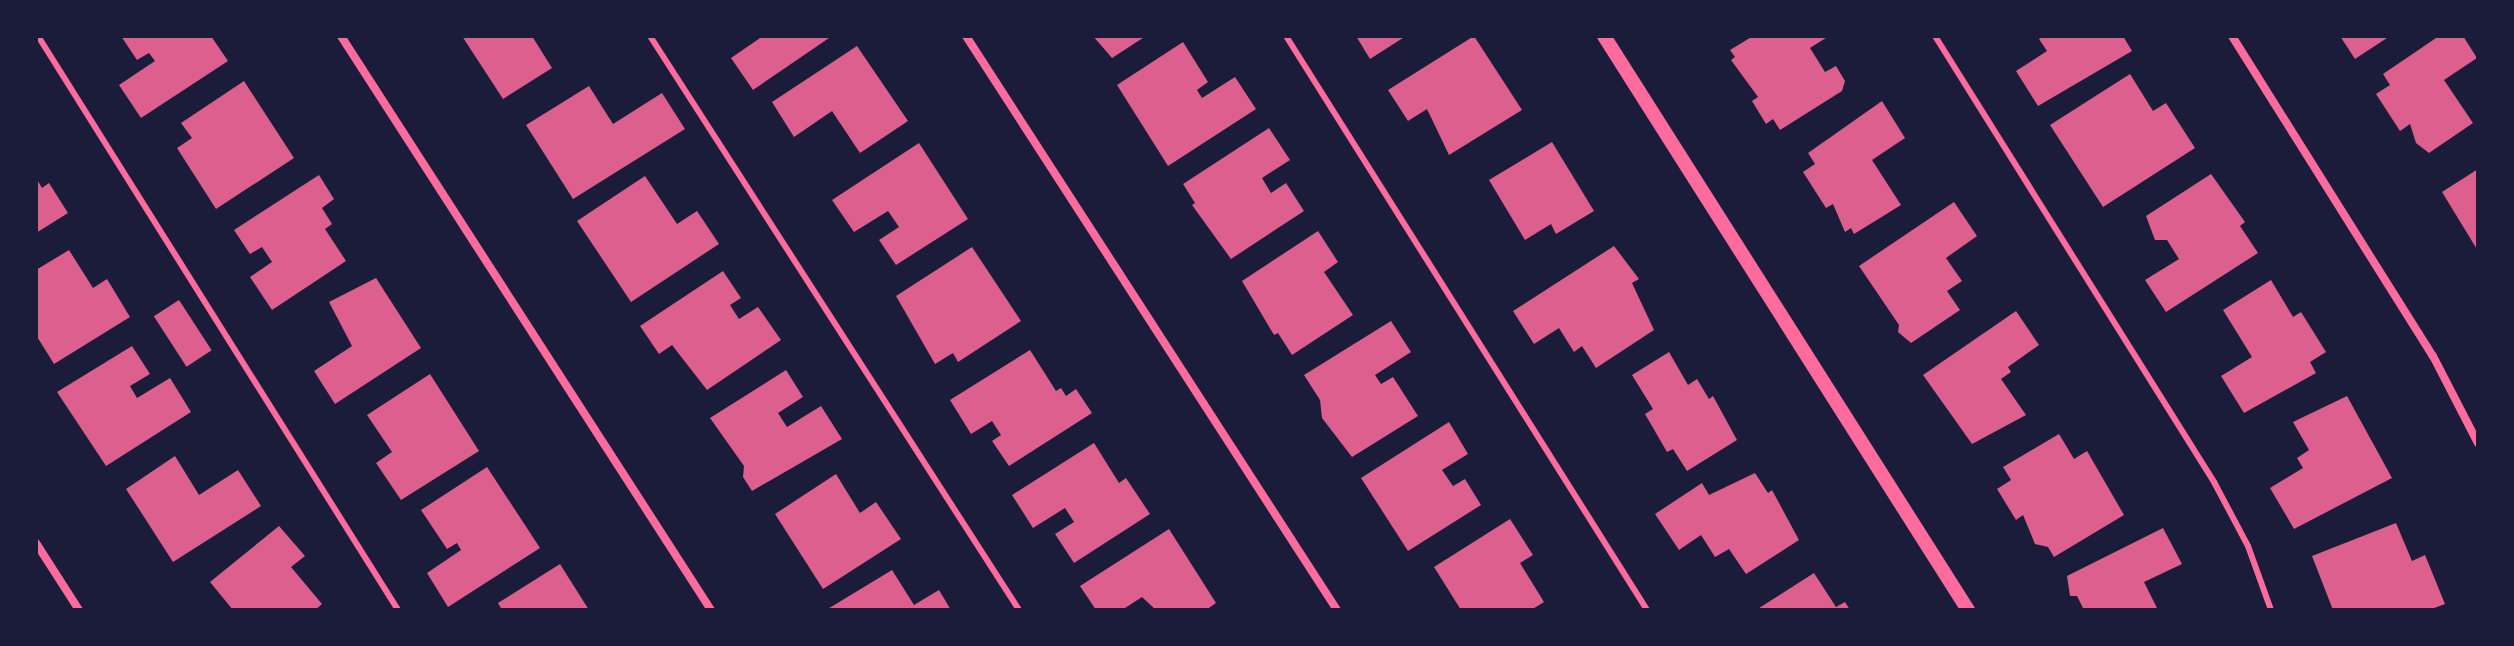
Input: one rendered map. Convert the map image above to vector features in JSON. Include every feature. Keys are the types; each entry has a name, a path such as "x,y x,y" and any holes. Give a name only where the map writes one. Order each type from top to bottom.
{"street":[{"path":"341,36 711,610"},
{"path":"966,36 1337,610"},
{"path":"1604,36 1968,610"},
{"path":"2232,36 2433,356 2478,443"},
{"path":"36,543 79,610"}],"lane":[{"path":"38,36 398,610"},
{"path":"650,36 1019,610"},
{"path":"1286,36 1647,610"},
{"path":"1935,36 2207,470 2248,546 2271,610"}],"building":[{"path":"121,36 211,36 228,61 141,118 119,85 155,61 149,53 137,60"},
{"path":"462,36 532,36 552,68 503,99"},
{"path":"763,36 832,36 753,90 731,58"},
{"path":"1093,36 1146,36 1112,58"},
{"path":"1356,36 1406,36 1370,59"},
{"path":"1474,36 1522,110 1449,155 1427,109 1408,121 1388,90"},
{"path":"1753,36 1829,36 1810,48 1825,72 1836,66 1845,81 1842,91 1780,130 1773,119 1766,124 1752,101 1758,97 1731,60 1735,57 1730,50"},
{"path":"2044,36 2123,36 2132,51 2038,106 2016,71 2047,51 2039,39"},
{"path":"2340,36 2390,36 2355,59"},
{"path":"2439,36 2463,36 2477,58 2444,80 2473,123 2429,153 2416,143 2410,124 2400,131 2376,94 2390,85 2383,74"},
{"path":"1183,42 1208,82 1197,90 1202,98 1235,77 1256,109 1168,166 1117,85"},
{"path":"857,46 908,121 860,153 832,111 794,137 772,102"},
{"path":"2130,74 2153,111 2166,103 2195,148 2103,207 2050,125"},
{"path":"244,81 294,158 216,209 177,148 192,138 181,123"},
{"path":"589,86 613,124 662,93 685,129 573,199 526,125"},
{"path":"1882,101 1905,138 1872,160 1901,205 1854,234 1851,228 1845,232 1833,204 1826,208 1803,172 1815,164 1808,153"},
{"path":"1269,128 1290,160 1262,178 1271,193 1286,183 1304,211 1231,259 1192,205 1195,203 1183,184"},
{"path":"1552,142 1594,211 1556,234 1551,224 1525,240 1489,180"},
{"path":"919,143 968,219 896,265 879,240 899,227 888,211 854,232 832,200"},
{"path":"2478,169 2478,251 2442,192"},
{"path":"2211,174 2245,222 2240,226 2258,253 2166,312 2145,280 2179,259 2167,240 2155,240 2146,216"},
{"path":"319,175 334,199 322,208 332,224 325,229 346,261 272,310 250,277 272,262 262,247 250,254 234,230"},
{"path":"645,176 677,224 697,211 719,244 631,302 577,221"},
{"path":"36,178 42,188 49,183 68,213 36,233"},
{"path":"1954,202 1977,236 1946,258 1962,281 1947,291 1960,310 1911,343 1898,332 1899,325 1859,266"},
{"path":"1318,231 1338,262 1324,272 1353,315 1292,355 1278,333 1274,335 1242,281"},
{"path":"1614,246 1639,279 1632,283 1654,330 1596,368 1582,346 1574,352 1559,328 1534,344 1513,311"},
{"path":"972,247 1021,321 958,362 953,353 935,364 896,296"},
{"path":"69,250 93,288 107,279 130,317 54,364 36,335 36,270"},
{"path":"723,271 741,298 730,305 739,319 758,307 781,340 707,390 672,345 659,354 640,326"},
{"path":"376,278 421,348 335,404 314,371 352,346 329,302"},
{"path":"2271,280 2293,317 2301,312 2326,352 2310,362 2316,373 2244,413 2221,376 2252,357 2223,310"},
{"path":"179,300 212,350 187,367 154,316"},
{"path":"2016,311 2039,345 2008,367 2011,372 2001,379 2026,415 1972,444 1923,375"},
{"path":"1391,321 1411,352 1375,375 1381,384 1393,377 1418,416 1352,457 1322,418 1320,400 1304,375"},
{"path":"132,346 150,374 130,386 137,398 170,378 191,412 106,466 57,392"},
{"path":"1030,350 1056,391 1061,388 1066,396 1076,389 1092,413 1009,466 992,441 1001,435 992,421 971,434 950,400"},
{"path":"1669,352 1688,385 1697,379 1709,399 1713,396 1737,440 1687,471 1673,449 1667,452 1645,414 1653,409 1632,375"},
{"path":"786,370 803,397 778,413 787,427 821,406 842,439 752,491 743,477 744,466 710,418"},
{"path":"430,374 479,451 401,500 376,463 392,452 367,415"},
{"path":"2347,396 2392,478 2294,529 2270,488 2303,468 2297,458 2309,450 2293,422"},
{"path":"1449,422 1468,454 1442,470 1453,486 1465,479 1481,505 1408,551 1361,478"},
{"path":"2059,434 2074,459 2087,451 2124,515 2054,557 2048,547 2035,544 2023,515 2016,520 1997,489 2011,480 2003,467"},
{"path":"1094,443 1119,483 1126,478 1150,514 1074,563 1055,534 1074,522 1065,508 1033,528 1012,495"},
{"path":"175,456 199,495 238,470 261,506 173,562 126,489"},
{"path":"487,467 540,548 448,607 427,573 461,550 457,543 447,549 421,510"},
{"path":"1755,473 1768,493 1772,490 1799,540 1746,574 1729,549 1715,557 1701,535 1679,550 1655,514 1702,483 1709,495"},
{"path":"836,474 860,513 876,502 901,539 823,589 775,514"},
{"path":"1510,519 1533,555 1520,563 1544,602 1531,610 1461,610 1434,567"},
{"path":"2396,523 2412,561 2425,555 2445,604 2429,610 2333,610 2312,556"},
{"path":"279,526 305,556 291,567 322,604 315,610 233,610 210,582"},
{"path":"2163,528 2182,564 2144,582 2158,610 2084,610 2077,596 2070,596 2067,576"},
{"path":"1169,529 1216,603 1206,610 1156,610 1142,597 1122,610 1096,610 1080,586"},
{"path":"560,564 589,610 502,610 498,603"},
{"path":"892,570 914,605 939,590 951,610 826,610"},
{"path":"1814,573 1836,607 1845,602 1850,610 1756,610"}]}
